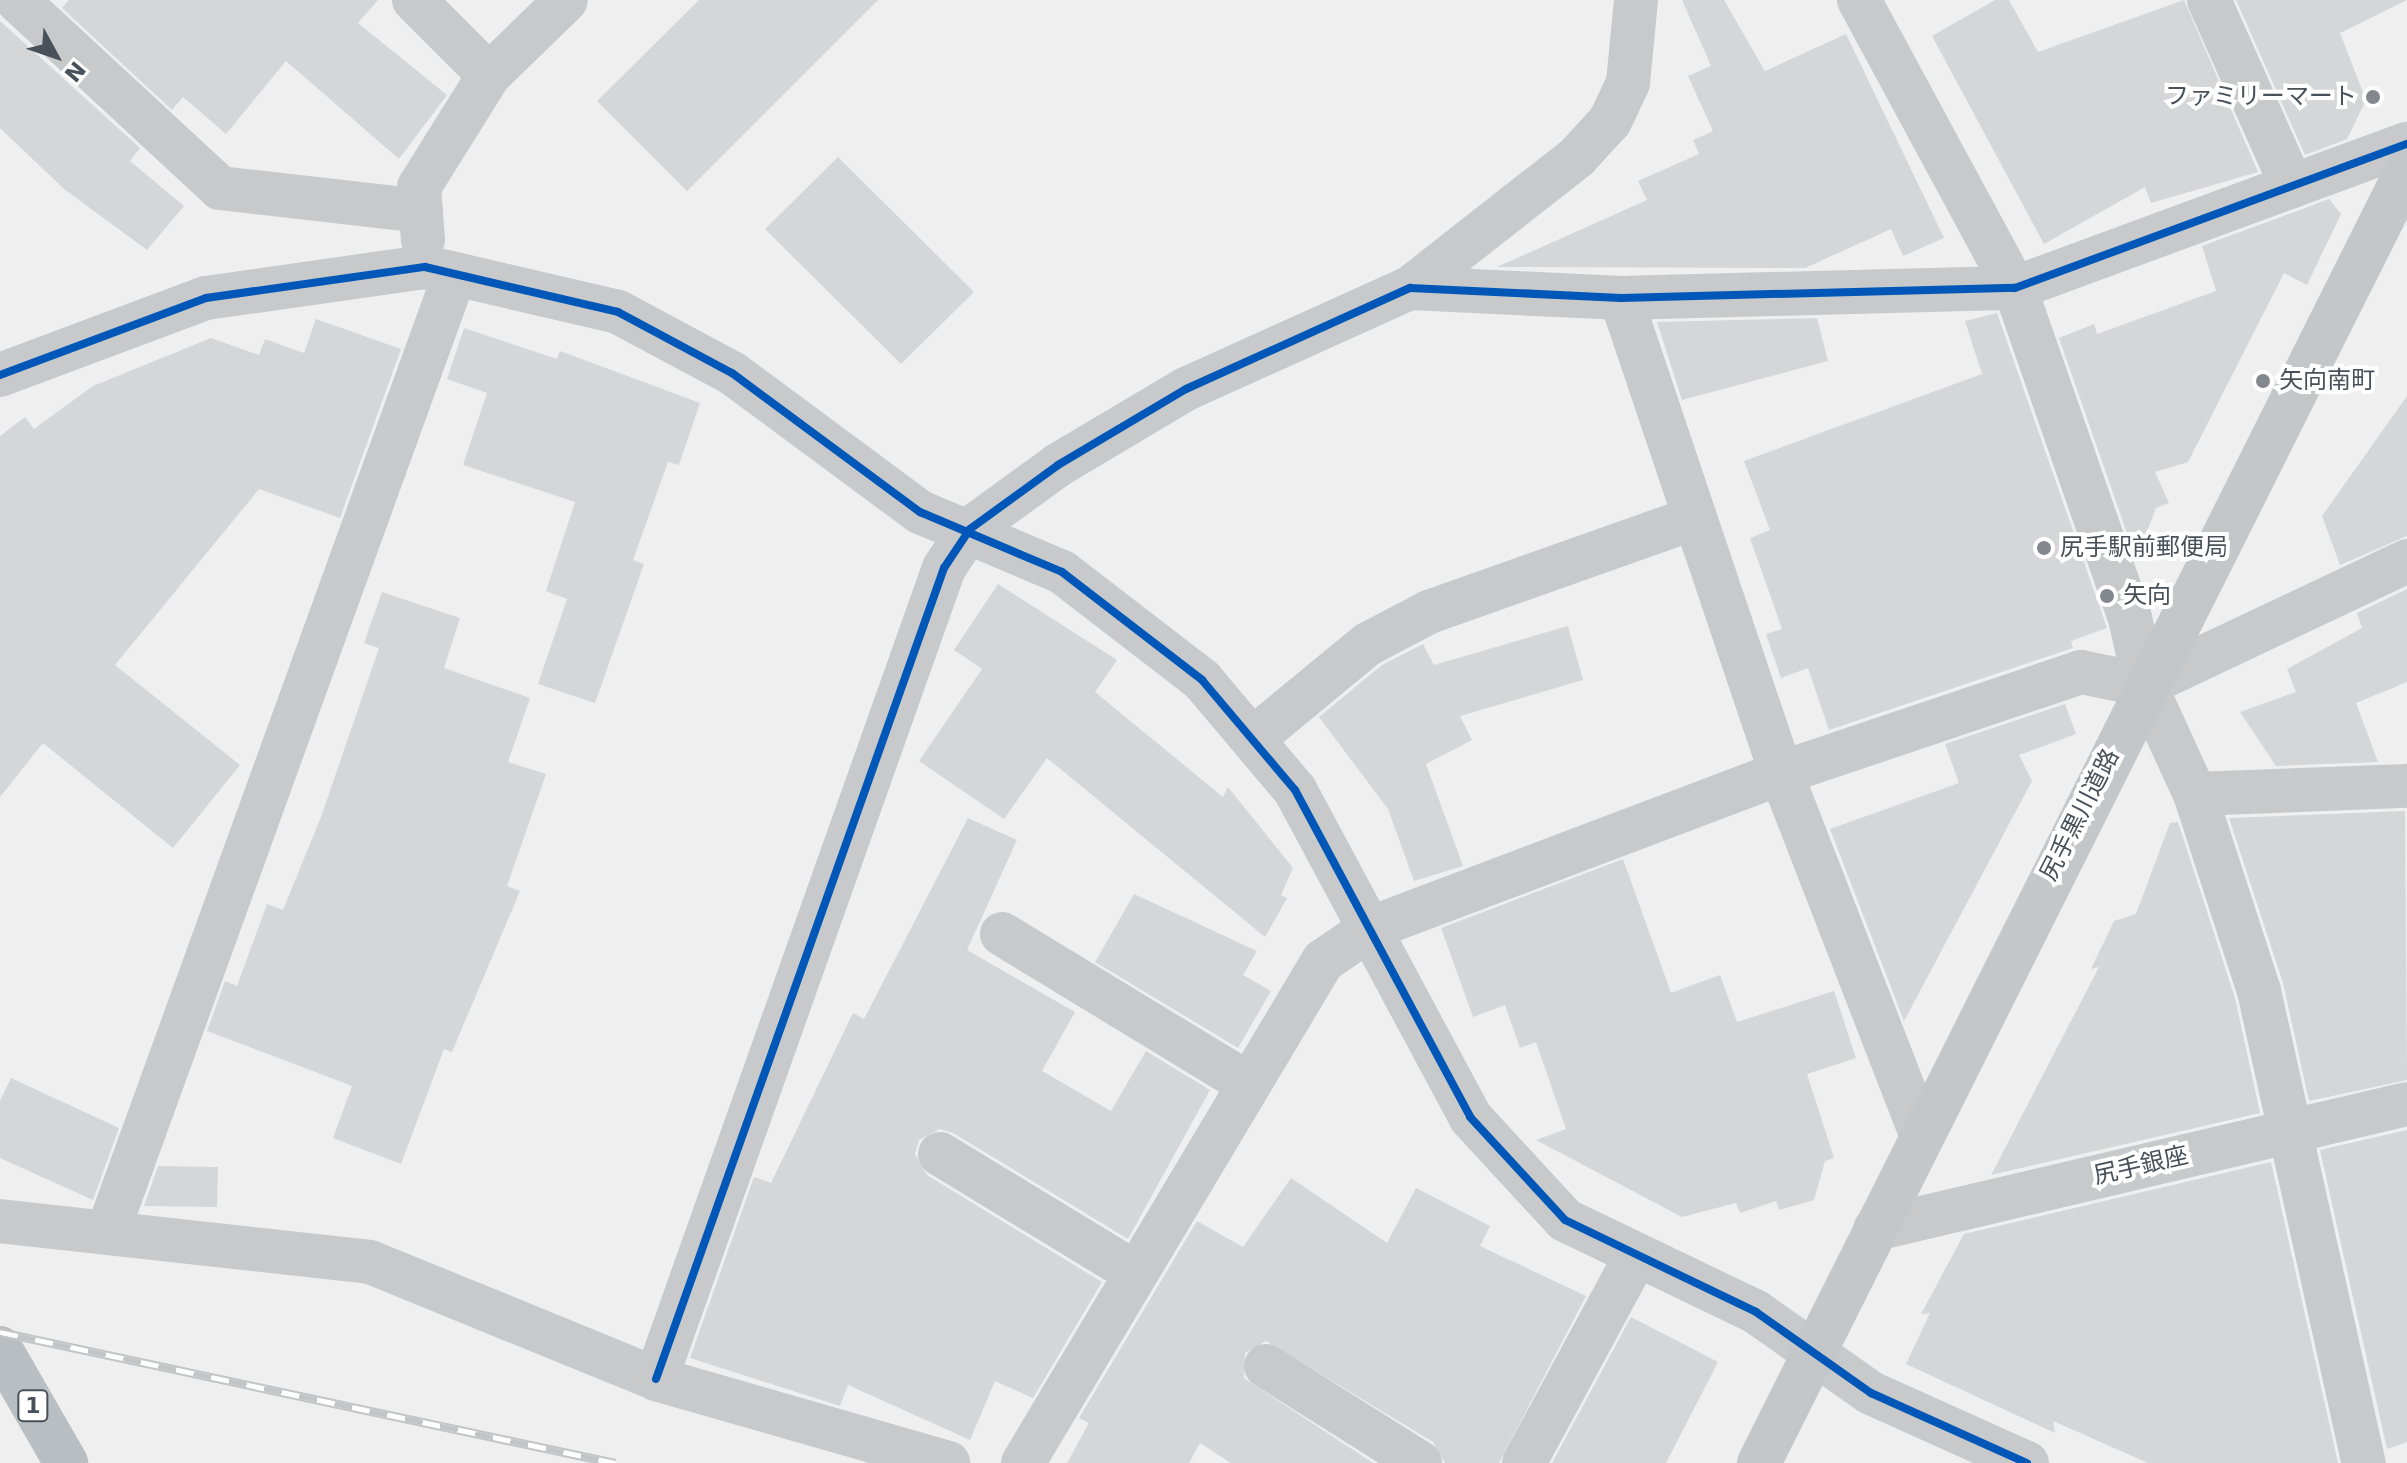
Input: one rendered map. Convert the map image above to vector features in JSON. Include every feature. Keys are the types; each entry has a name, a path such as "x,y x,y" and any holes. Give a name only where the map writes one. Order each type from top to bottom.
{"highway":[{"name":"1","path":"0,1348 66,1463"}],"main road":[{"name":"尻手黒川道路","path":"1759,1463 2145,685 2407,170"}],"street":[{"path":"17,0 220,188 421,211"},
{"path":"414,0 489,75"},
{"path":"108,1231 440,270 421,211 419,187 489,75 566,0"},
{"path":"656,1379 944,568 970,529 1058,465 1186,389 1410,288 1577,157 1610,121 1628,83 1636,0"},
{"path":"1859,0 2015,288 2130,618 2145,685 2195,794 2259,991 2293,1132 2364,1463"},
{"path":"2209,0 2292,186"},
{"path":"1410,288 1621,298 2015,288 2407,144"},
{"path":"0,375 206,298 440,270 618,312 732,373 920,512 970,529 1062,572 1141,629 1255,737 1295,790 1470,1117 1500,1156 1565,1220 1756,1312 1812,1356 1871,1393 2027,1463"},
{"path":"1621,298 1781,773 1921,1134"},
{"path":"1255,737 1368,644 1429,612 1695,518"},
{"path":"1023,1463 1323,961 1371,928 1781,773 2081,672 2145,685 2341,589 2407,561"},
{"path":"2195,794 2407,786"},
{"path":"1002,934 1249,1084"},
{"name":"尻手銀座","path":"1875,1229 2407,1104"},
{"path":"940,1154 1136,1273"},
{"path":"0,1221 370,1262 656,1379 948,1463"},
{"path":"1524,1463 1636,1256"},
{"path":"1266,1366 1420,1463"}],"building":[{"path":"69,0 378,0 358,23 447,95 399,159 286,61 226,134 183,97 172,110 62,8"},
{"path":"699,0 878,0 687,191 597,101"},
{"path":"1682,0 1724,0 1765,71 1846,34 1944,238 1903,256 1891,229 1805,268 1497,267 1647,200 1638,181 1699,154 1693,140 1713,131 1688,76 1711,66"},
{"path":"1995,0 2009,0 2038,52 2184,0 2258,172 2151,203 2145,187 2044,244 1932,36"},
{"path":"2236,0 2407,0 2340,33 2366,100 2347,139 2305,155"},
{"path":"0,21 140,148 130,161 184,206 147,250 64,189 0,128"},
{"path":"838,157 974,292 901,364 765,229"},
{"path":"2329,199 2341,214 2307,285 2284,273 2188,462 2155,472 2169,503 2156,508 2136,559 2059,338 2094,324 2097,334 2216,291 2202,246"},
{"path":"1997,313 2107,628 2071,641 2073,648 1829,730 1808,668 1781,678 1766,634 1782,629 1750,538 1770,530 1744,461 1982,374 1965,321"},
{"path":"1817,318 1828,361 1682,400 1657,322"},
{"path":"316,319 401,349 340,518 259,489 115,665 240,765 173,848 43,743 0,797 0,436 25,417 34,429 93,386 211,338 259,355 265,339 304,353"},
{"path":"464,328 557,359 560,351 700,403 679,465 668,462 633,560 644,564 595,703 538,684 567,599 546,591 575,502 463,465 487,393 447,379"},
{"path":"2407,396 2407,536 2340,565 2322,516"},
{"path":"998,584 1117,660 1095,692 1223,797 1228,787 1293,868 1281,895 1287,898 1265,937 1047,758 1004,819 919,761 982,669 954,650"},
{"path":"2407,589 2407,682 2356,703 2378,762 2276,766 2240,712 2296,692 2287,669 2362,628 2357,613"},
{"path":"382,592 460,618 444,668 530,698 508,762 546,774 507,886 520,891 452,1052 444,1049 401,1164 333,1138 352,1086 207,1031 225,981 237,986 267,904 283,910 321,817 379,648 364,643"},
{"path":"1568,626 1583,680 1460,716 1472,740 1426,764 1463,866 1414,881 1388,809 1319,717 1382,665 1423,644 1434,665"},
{"path":"2065,704 2076,734 2019,755 2032,781 1904,1021 1830,829 1959,783 1945,744"},
{"path":"2405,811 2407,1080 2309,1101 2283,983 2229,818"},
{"path":"968,818 1017,840 967,950 1075,1012 1042,1071 1111,1111 1146,1051 1210,1090 1128,1239 953,1133 940,1129 919,1140 915,1154 927,1175 1102,1282 1033,1398 995,1381 970,1440 848,1385 840,1406 690,1358 754,1177 771,1183 853,1013 864,1019"},
{"path":"2178,822 2235,998 2260,1113 1991,1175 2099,967 2091,969 2114,921 2136,914 2170,823"},
{"path":"1623,859 1671,993 1720,975 1737,1022 1834,991 1856,1058 1807,1074 1834,1158 1825,1161 1814,1200 1779,1210 1776,1201 1740,1213 1736,1203 1682,1217 1536,1140 1566,1129 1536,1042 1520,1048 1505,1005 1473,1017 1441,928"},
{"path":"1134,894 1257,951 1243,975 1271,991 1238,1048 1095,962"},
{"path":"11,1078 119,1128 93,1200 0,1158 0,1101"},
{"path":"2407,1130 2407,1442 2387,1449 2320,1150"},
{"path":"2271,1162 2338,1463 2148,1463 2053,1421 2055,1433 1906,1364 1930,1313 1921,1314 1964,1234"},
{"path":"158,1166 218,1167 217,1207 144,1206"},
{"path":"1291,1178 1387,1243 1416,1188 1490,1226 1480,1246 1586,1296 1499,1463 1445,1463 1433,1442 1266,1341 1245,1353 1244,1378 1373,1463 1231,1463 1200,1443 1189,1463 1067,1463 1089,1423 1079,1418 1197,1221 1243,1247"},
{"path":"1631,1317 1718,1362 1666,1463 1552,1463"}],"railway":[{"path":"0,1332 615,1463"}],"cycle path":[{"path":"656,1379 944,568 970,529 1058,465 1186,389 1410,288 1621,298 2015,288 2407,144"},
{"path":"0,375 206,298 425,267 618,312 732,373 920,512 1062,572 1202,680 1295,790 1470,1117 1565,1220 1756,1312 1871,1393 2027,1463"}],"place":[{"name":"ファミリーマート","path":"2373,97"},
{"name":"矢向南町","path":"2263,381"},
{"name":"尻手駅前郵便局","path":"2044,548"},
{"name":"矢向","path":"2107,596"}]}
